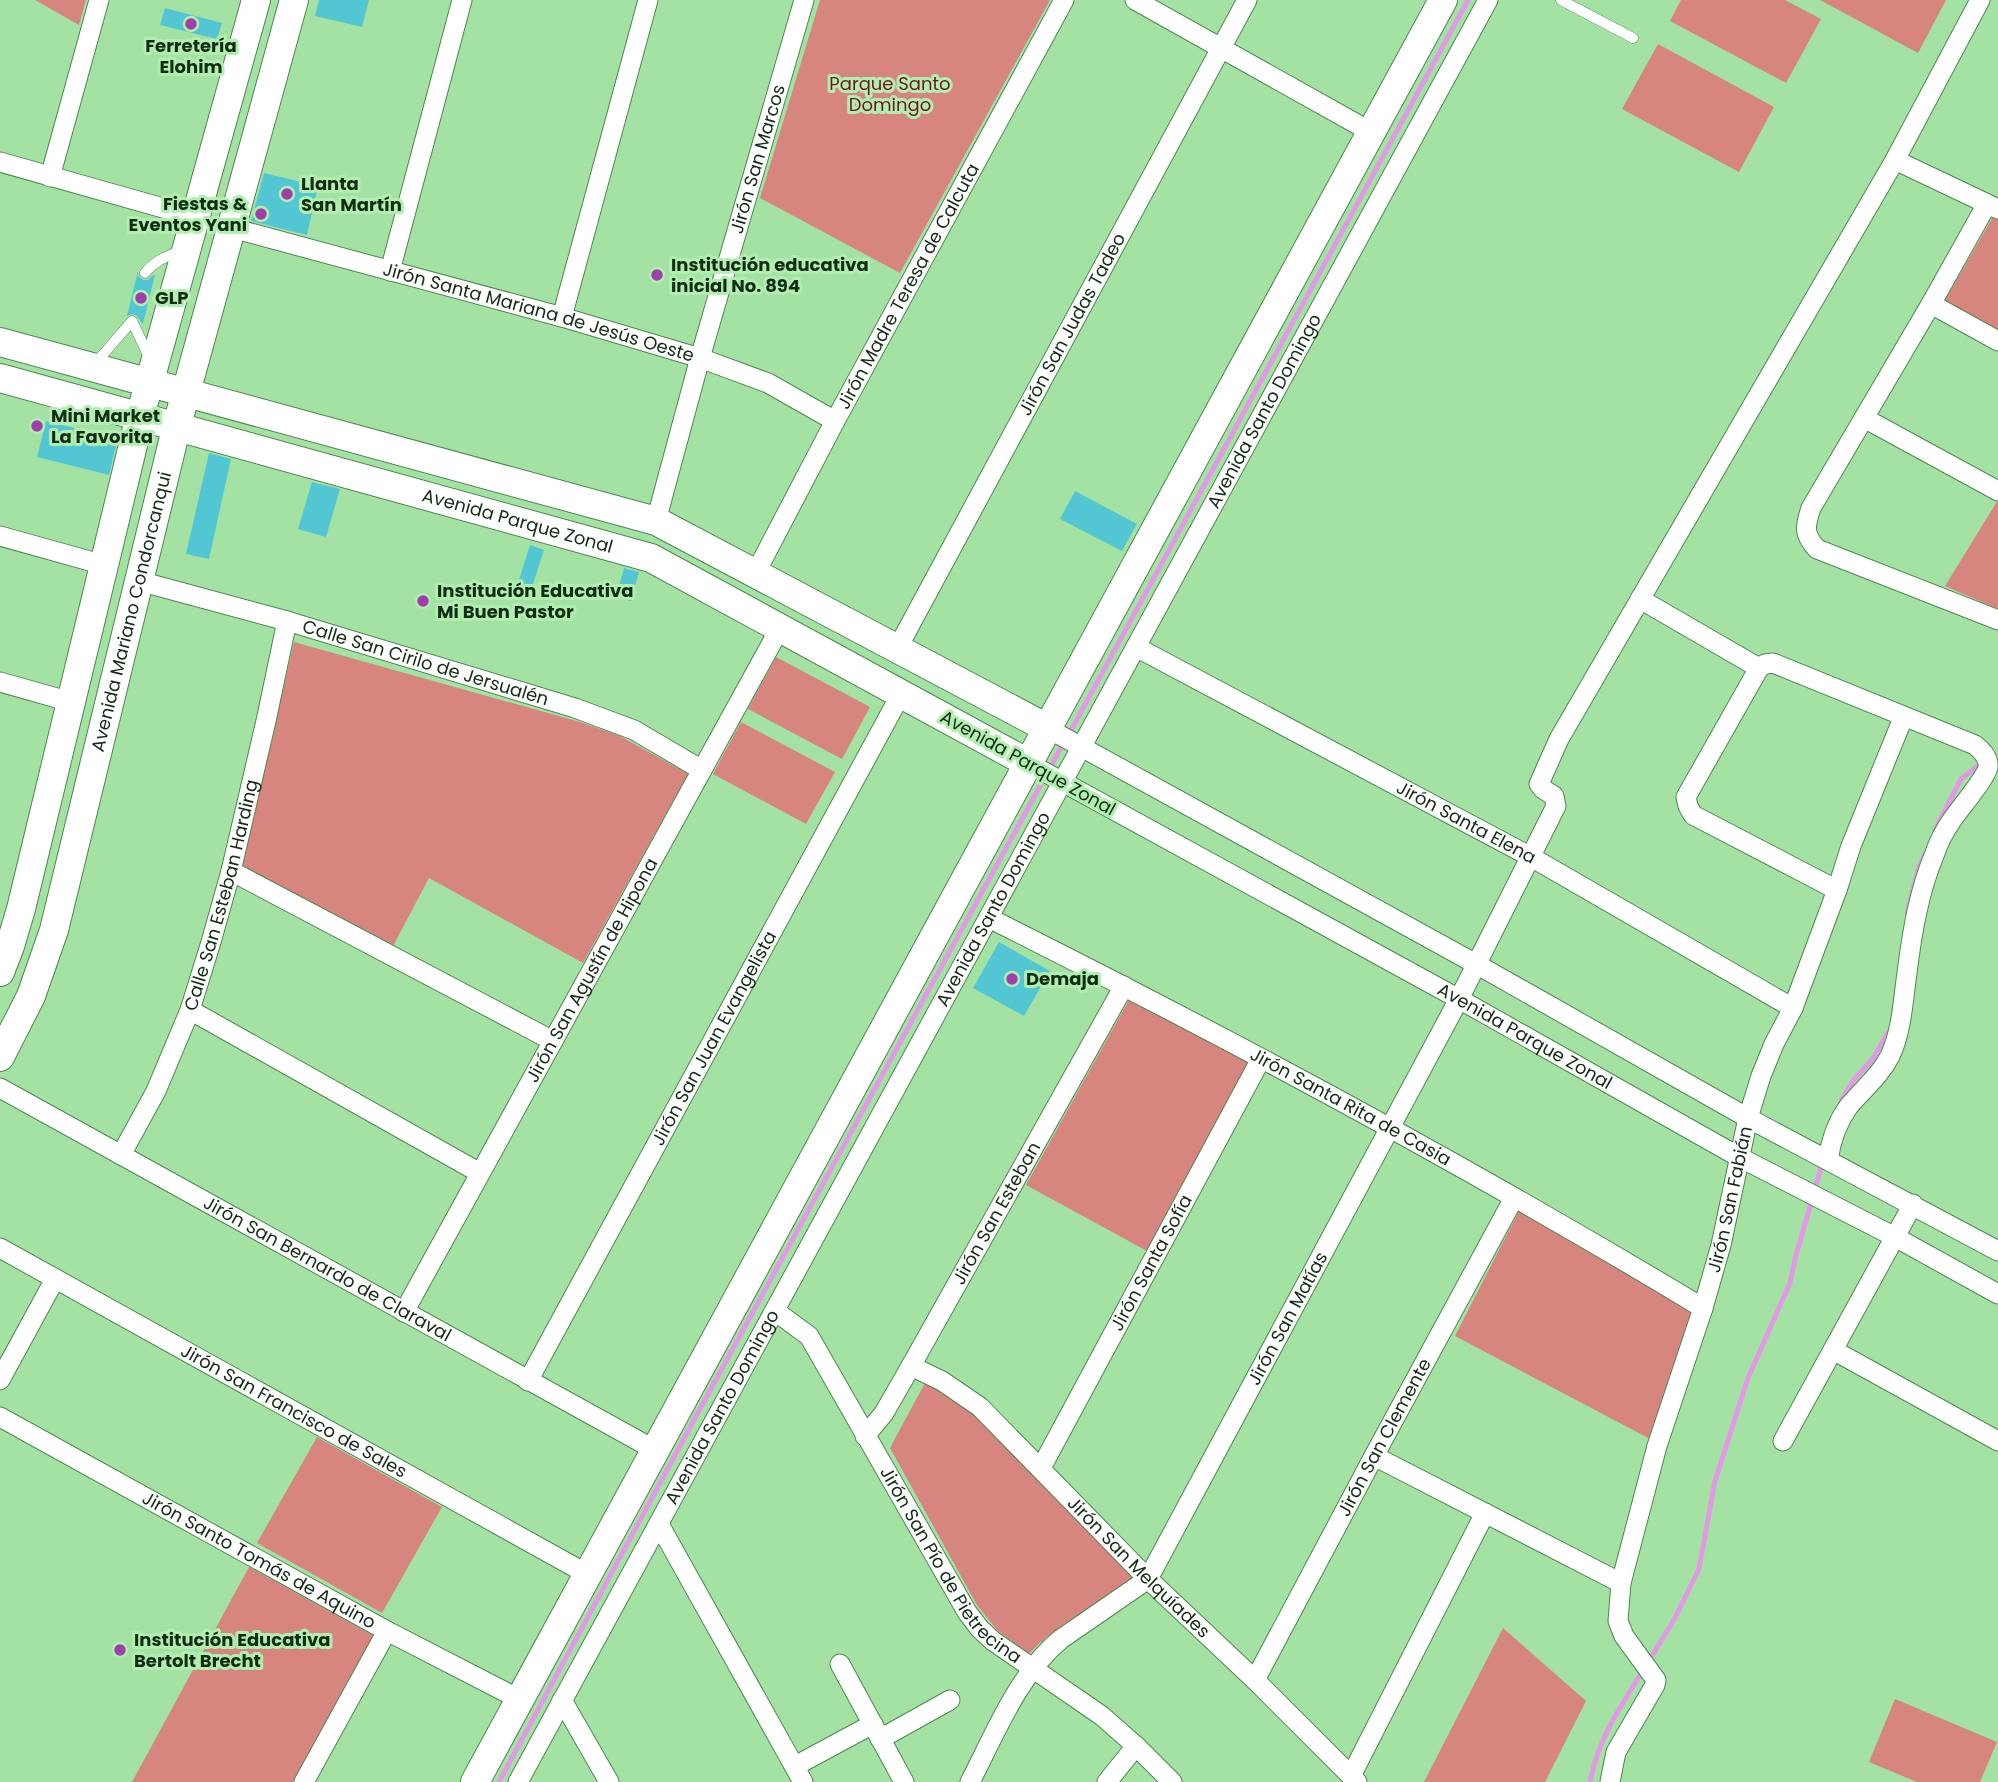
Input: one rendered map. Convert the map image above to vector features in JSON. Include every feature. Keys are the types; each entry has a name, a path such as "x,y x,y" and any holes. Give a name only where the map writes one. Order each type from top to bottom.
{"main road":[{"path":"0,972 21,909 140,416 256,0"},
{"name":"Avenida Mariano Condorcanqui","path":"0,1057 32,996 54,929 177,425 294,0"},
{"path":"475,1782 1443,0"},
{"path":"187,248 223,259"},
{"name":"Avenida Parque Zonal","path":"0,342 92,366 152,374 186,392 656,521 1047,728"},
{"name":"Avenida Parque Zonal","path":"0,378 651,558 1028,763"},
{"path":"223,438 232,405"},
{"path":"0,983 32,996"}],"street":[{"path":"50,177 99,0"},
{"path":"390,271 462,0"},
{"path":"562,317 648,0"},
{"name":"Jirón San Marcos","path":"656,521 700,358 804,0"},
{"name":"Jirón Madre Teresa de Calcuta","path":"755,574 1064,0"},
{"path":"1135,0 1371,132"},
{"name":"Jirón San Judas Tadeo","path":"897,649 1247,0"},
{"name":"Avenida Santo Domingo","path":"518,1782 1488,0"},
{"path":"1759,668 1640,599 1895,160 1980,0 1998,9"},
{"path":"1895,160 1993,206 1931,304 1811,508 1806,524 1808,539 1817,549 1998,620"},
{"path":"0,162 195,217"},
{"name":"Jirón Santa Mariana de Jesús Oeste","path":"232,228 562,317 700,358 768,383 835,421"},
{"path":"1931,304 1998,341"},
{"path":"1864,418 1998,491"},
{"path":"0,536 104,565"},
{"name":"Calle San Cirilo de Jersualén","path":"139,581 287,621 609,720 634,730 702,770"},
{"name":"Jirón San Matías","path":"970,1782 1031,1668 1061,1639 1148,1578 1460,999 1556,806 1554,796 1539,784 1545,769 1559,739 1640,599"},
{"name":"Calle San Esteban Harding","path":"121,1155 156,1091 190,1010 231,871 287,621"},
{"name":"Jirón San Agustín de Hipona","path":"404,1312 780,628"},
{"name":"Jirón Santa Elena","path":"1136,647 1531,857 1793,1008"},
{"path":"1828,1160 1830,1146 1840,1121 1849,1106 1882,1070 1890,1056 1899,1025 1914,928 1927,874 1942,837 1993,761 1975,745 1773,663 1765,664 1759,668 1686,797 1688,806 1693,814 1837,890"},
{"path":"0,682 71,702"},
{"name":"Jirón San Juan Evangelista","path":"528,1381 901,694"},
{"name":"Jirón San Fabián","path":"1610,1782 1616,1752 1656,1680 1624,1636 1618,1620 1621,1583 1660,1436 1721,1245 1748,1118 1761,1076 1793,1008 1851,846 1903,718"},
{"name":"Avenida Parque Zonal","path":"1047,728 1476,964 1748,1118 1998,1251"},
{"name":"Avenida Parque Zonal","path":"1028,763 1460,999 1739,1157 1895,1237 1998,1294"},
{"path":"231,871 553,1041"},
{"name":"Jirón Santa Rita de Casia","path":"989,918 1124,986 1390,1129 1588,1238 1703,1308"},
{"name":"Jirón San Esteban","path":"865,1436 884,1413 1124,986"},
{"path":"190,1010 480,1173"},
{"name":"Jirón Santa Sofía","path":"1041,1468 1261,1059"},
{"name":"Jirón San Bernardo de Claraval","path":"0,1088 655,1450"},
{"name":"Jirón San Clemente","path":"1255,1680 1514,1198"},
{"path":"1783,1441 1913,1204"},
{"name":"Jirón San Francisco de Sales","path":"0,1248 587,1574"},
{"path":"0,1380 55,1279"},
{"name":"Jirón San Pío de Pietrecina","path":"775,1311 809,1336 979,1629 1102,1716 1172,1782"},
{"path":"1833,1350 1998,1441"},
{"name":"Jirón San Melquíades","path":"911,1366 943,1381 995,1421 1148,1578 1354,1779"},
{"name":"Jirón Santo Tomás de Aquino","path":"0,1417 387,1631 519,1699"},
{"path":"1374,1456 1621,1583"},
{"path":"1354,1779 1485,1513"},
{"path":"659,1524 799,1774 876,1732 950,1700"},
{"path":"304,1782 387,1631"},
{"path":"840,1664 904,1782"},
{"path":"562,1700 609,1782"},
{"path":"1107,1782 1136,1746"}],"lane":[{"path":"1561,0 1633,38"},
{"path":"145,272 160,259 187,248"},
{"path":"92,366 132,321 152,374"}],"green space":[{"path":"35,0 86,0 79,25"},
{"name":"Parque Santo Domingo","path":"820,0 1050,0 900,273 760,198"},
{"path":"1681,0 1785,0 1821,19 1786,83 1670,21"},
{"path":"1820,0 1946,0 1918,53"},
{"path":"1658,44 1774,107 1739,172 1622,109"},
{"path":"1993,217 1998,219 1998,329 1944,302"},
{"path":"1998,500 1998,609 1945,586"},
{"path":"294,642 580,722 620,736 688,774 583,963 429,878 392,948 242,868"},
{"path":"776,657 870,707 842,759 748,709"},
{"path":"741,722 835,772 806,824 713,774"},
{"path":"1130,998 1251,1064 1147,1251 1026,1185"},
{"path":"1519,1211 1698,1310 1654,1441 1455,1336"},
{"path":"926,1381 966,1406 1139,1575 1056,1629 1029,1654 997,1630 977,1605 890,1448"},
{"path":"317,1437 442,1507 382,1613 257,1543"},
{"path":"249,1567 374,1636 293,1782 132,1782"},
{"path":"1503,1628 1586,1701 1545,1782 1424,1782"},
{"path":"1895,1699 1997,1742 1980,1782 1917,1782 1869,1762"}],"building":[{"path":"319,0 369,0 362,27 315,16"},
{"name":"Ferretería Elohim","path":"165,8 222,23 217,39 160,25"},
{"name":"Llanta San Martín","path":"264,173 318,186 307,235 251,221"},
{"name":"GLP","path":"138,271 138,276 143,280 155,275 143,324 136,315 127,316"},
{"path":"46,421 114,440 116,446 109,475 37,457"},
{"path":"209,453 231,459 209,559 186,554"},
{"path":"312,482 340,489 326,537 298,529"},
{"path":"1075,491 1137,524 1122,551 1060,519"},
{"path":"530,545 544,550 532,587 518,583"},
{"path":"624,568 639,572 631,601 616,597"},
{"name":"Demaja","path":"999,942 1050,971 1024,1016 973,988"}],"waterway":[{"path":"1069,734 1468,0"},
{"path":"499,1782 1064,742"},
{"path":"1935,830 1961,779 1983,762"},
{"path":"1907,913 1919,867 1926,852"},
{"path":"1841,1101 1853,1081 1874,1057 1890,1029"},
{"path":"1649,1661 1675,1618 1699,1569 1715,1481 1748,1378 1790,1283 1823,1161"},
{"path":"1590,1782 1605,1736 1644,1669"}],"place":[{"name":"Ferretería Elohim","path":"191,24"},
{"name":"Llanta San Martín","path":"287,194"},
{"name":"Fiestas & Eventos Yani","path":"261,214"},
{"name":"Institución educativa inicial No. 894","path":"657,275"},
{"name":"GLP","path":"141,298"},
{"name":"Mini Market La Favorita","path":"37,426"},
{"name":"Institución Educativa Mi Buen Pastor","path":"423,601"},
{"name":"Demaja","path":"1012,979"},
{"name":"Institución Educativa Bertolt Brecht","path":"120,1650"}]}
